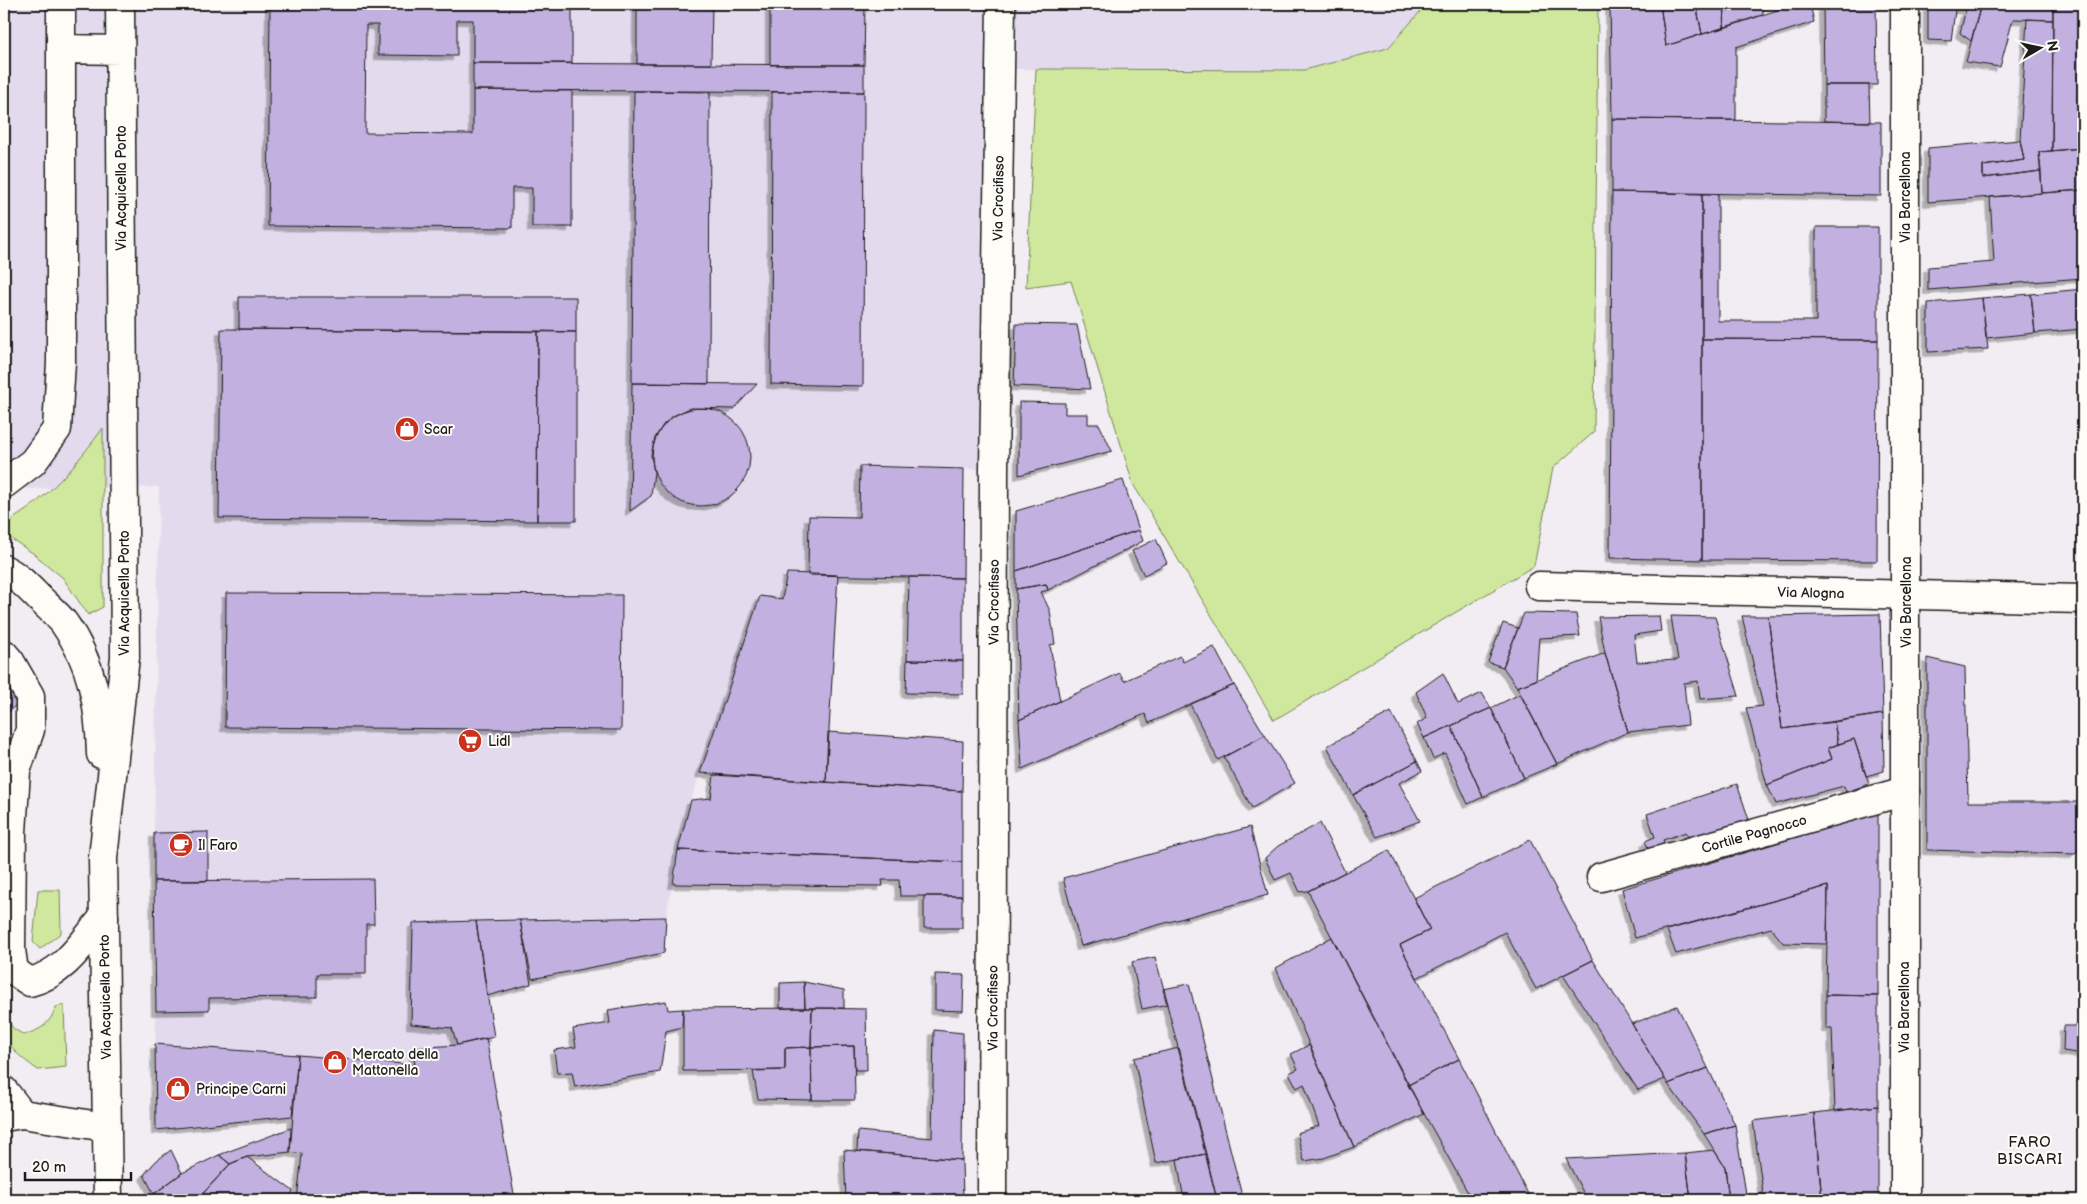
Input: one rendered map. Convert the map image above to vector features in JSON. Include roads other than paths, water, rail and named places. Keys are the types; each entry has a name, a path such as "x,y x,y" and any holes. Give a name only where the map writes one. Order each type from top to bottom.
{"street":[{"path":"4,484 33,462 57,429 61,362 61,4"},
{"name":"Via Acquicella Porto","path":"111,1194 106,1127 103,858 125,657 120,4"},
{"name":"Via Crocifisso","path":"992,1200 994,469 1001,4"},
{"name":"Via Barcellona","path":"1905,4 1905,1200"},
{"path":"61,50 120,50"},
{"path":"4,569 16,575 63,622 82,653 95,688 100,729 103,858"},
{"name":"Via Alogna","path":"1539,586 2083,599"},
{"path":"4,654 30,696 30,730 10,770 12,832 11,950 14,971 30,982 45,978 63,966 104,917"},
{"name":"Cortile Pagnocco","path":"1602,877 1905,791"},
{"path":"4,1091 13,1116 106,1127"}],"place":[{"name":"Scar","path":"407,429"},
{"name":"Lidl","path":"470,741"},
{"name":"Il Faro","path":"181,845"},
{"name":"Mercato della Mattonella","path":"335,1062"},
{"name":"Principe Carni","path":"178,1089"}],"district":[{"name":"FARO BISCARI","path":"2030,1150"}]}
